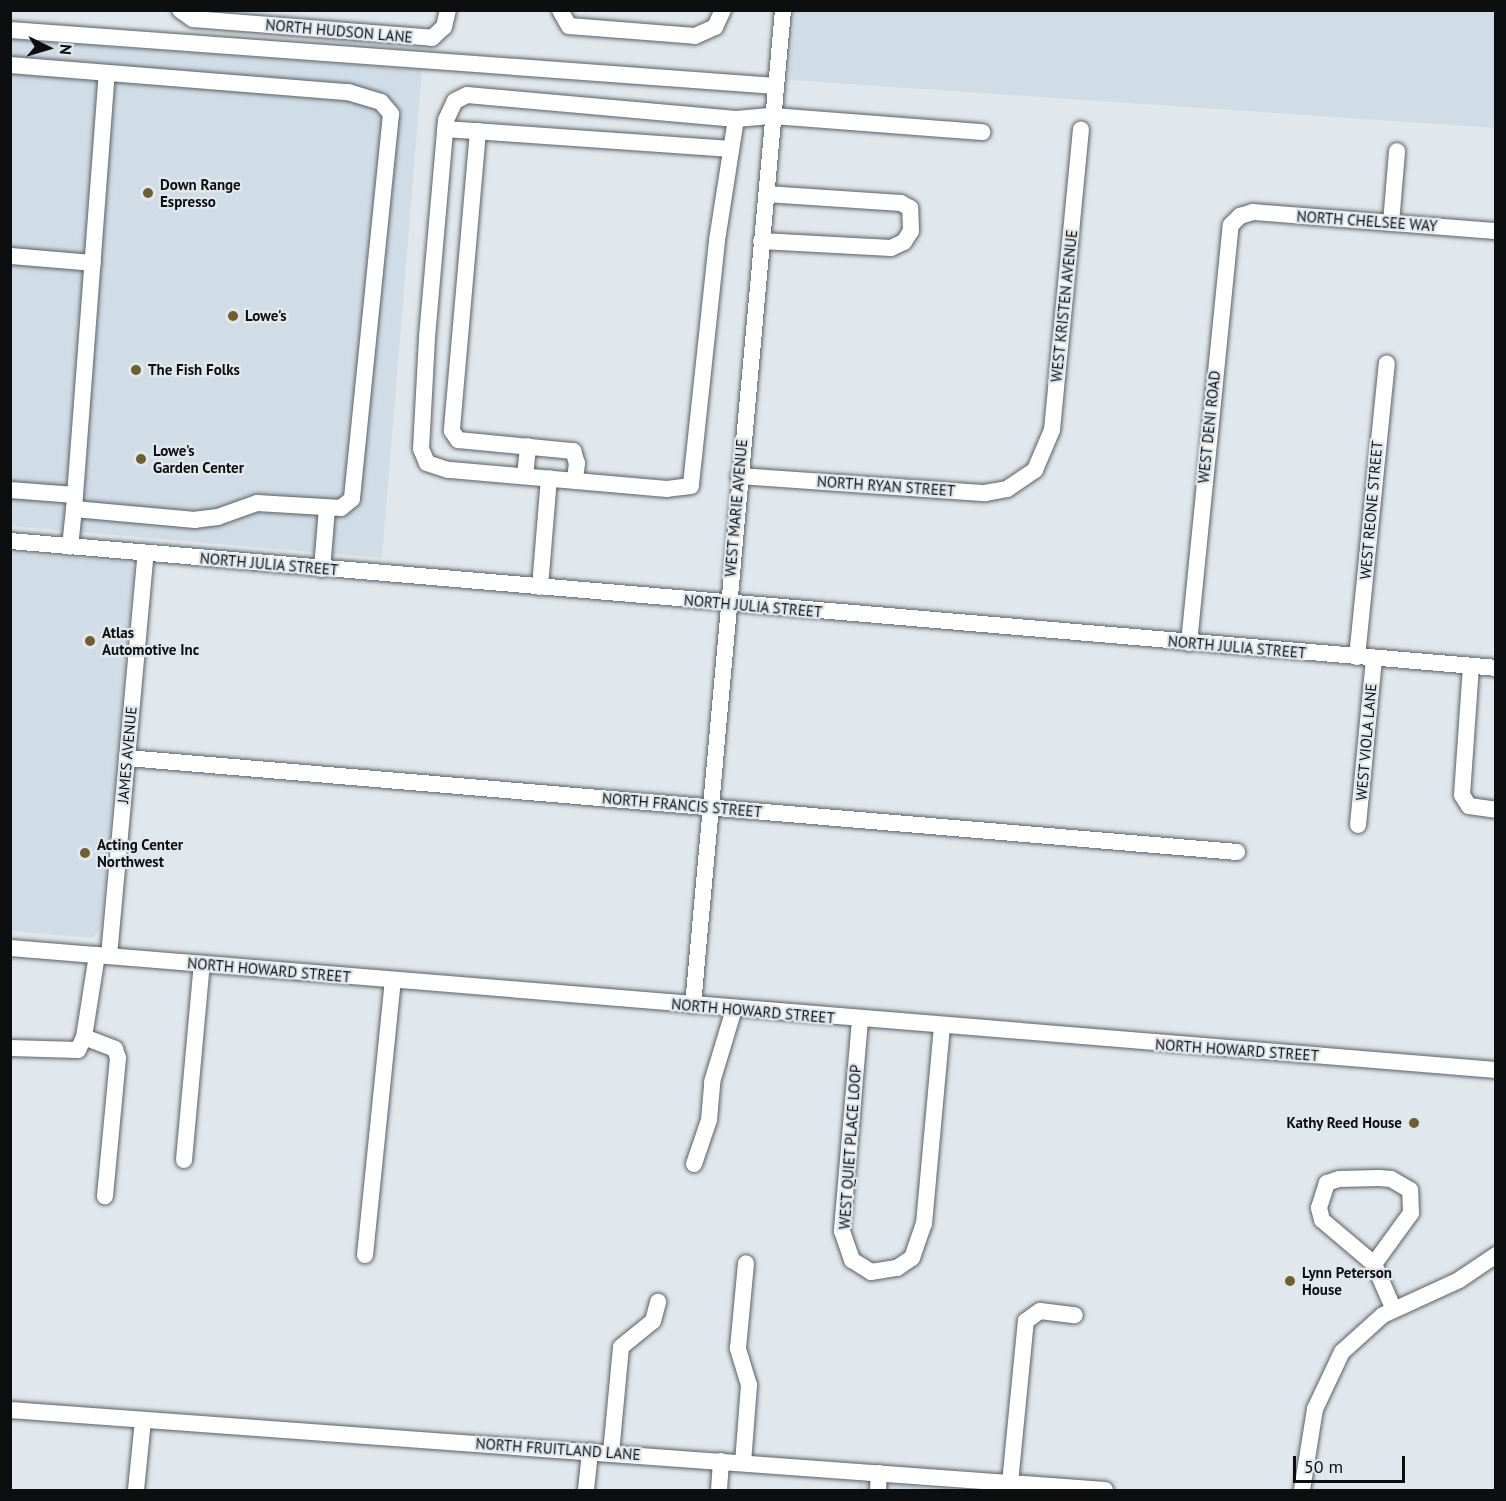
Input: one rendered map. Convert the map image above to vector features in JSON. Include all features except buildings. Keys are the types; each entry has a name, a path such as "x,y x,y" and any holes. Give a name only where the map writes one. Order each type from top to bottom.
{"street":[{"name":"NORTH HUDSON LANE","path":"180,10 193,20 432,38 444,27 448,10"},
{"path":"560,10 569,26 695,36 715,27 723,10"},
{"name":"WEST MARIE AVENUE","path":"693,1005 727,603 783,10"},
{"path":"10,30 776,86"},
{"path":"10,65 107,75 348,93 381,102 391,114 357,473 352,499 341,508 257,503 218,517 195,520 10,490"},
{"path":"70,547 107,75"},
{"path":"736,119 717,241 691,486 668,489 448,470 427,463 421,449 445,129 455,101 467,95 736,119 773,117 982,132"},
{"path":"445,129 731,149"},
{"name":"WEST KRISTEN AVENUE","path":"1029,476 1044,456 1052,430 1081,129"},
{"path":"478,131 452,431 458,440 573,451 577,463 575,480"},
{"path":"1391,223 1397,151"},
{"path":"761,241 891,248 904,242 911,231 910,208 901,203 766,194"},
{"name":"NORTH CHELSEE WAY","path":"1240,216 1253,212 1496,231"},
{"name":"WEST DENI ROAD","path":"1189,643 1229,231 1240,216"},
{"path":"10,256 93,263"},
{"name":"WEST REONE STREET","path":"1366,657 1387,364"},
{"path":"525,476 528,446"},
{"name":"NORTH RYAN STREET","path":"739,476 985,493 1007,489 1029,476"},
{"path":"540,587 549,478"},
{"path":"322,569 327,508"},
{"name":"NORTH JULIA STREET","path":"10,542 1496,668"},
{"name":"JAMES AVENUE","path":"84,1037 103,956 127,758 146,553"},
{"name":"WEST VIOLA LANE","path":"1358,825 1366,657"},
{"path":"1471,666 1462,795 1469,806 1496,810"},
{"name":"NORTH FRANCIS STREET","path":"127,758 1237,852"},
{"name":"NORTH HOWARD STREET","path":"10,948 942,1027 1496,1070"},
{"path":"184,1160 202,964"},
{"path":"365,1255 393,981"},
{"path":"694,1164 709,1120 712,1082 734,1009"},
{"name":"WEST QUIET PLACE LOOP","path":"860,1020 842,1231 852,1260 871,1272 897,1268 912,1258 924,1224 942,1027"},
{"path":"10,1048 78,1050 84,1037 115,1049 117,1058 105,1196"},
{"path":"1374,1264 1411,1213 1410,1190 1391,1179 1339,1179 1327,1183 1319,1208 1322,1220 1374,1264 1394,1310"},
{"path":"1302,1491 1309,1433 1325,1382 1342,1352 1383,1315 1459,1280 1496,1255"},
{"path":"743,1463 749,1385 738,1348 746,1263"},
{"path":"611,1453 621,1347 652,1321 658,1302"},
{"path":"1010,1483 1026,1321 1040,1311 1074,1314"},
{"name":"NORTH FRUITLAND LANE","path":"10,1410 590,1451 1105,1491"},
{"path":"136,1491 142,1420"},
{"path":"586,1491 590,1451"},
{"path":"718,1491 721,1461"},
{"path":"878,1491 879,1473"}],"shaded area":[{"path":"795,11 1495,11 1495,128 789,80"},
{"path":"10,39 422,70 382,558 11,526"},
{"path":"10,553 127,562 134,568 101,927 93,938 11,931"},
{"path":"858,1483 967,1490 858,1490"}],"place":[{"name":"Down Range Espresso","path":"148,193"},
{"name":"Lowe's","path":"233,316"},
{"name":"The Fish Folks","path":"136,370"},
{"name":"Lowe's Garden Center","path":"141,459"},
{"name":"Atlas Automotive Inc","path":"90,641"},
{"name":"Acting Center Northwest","path":"85,853"},
{"name":"Kathy Reed House","path":"1414,1123"},
{"name":"Lynn Peterson House","path":"1290,1281"}]}
